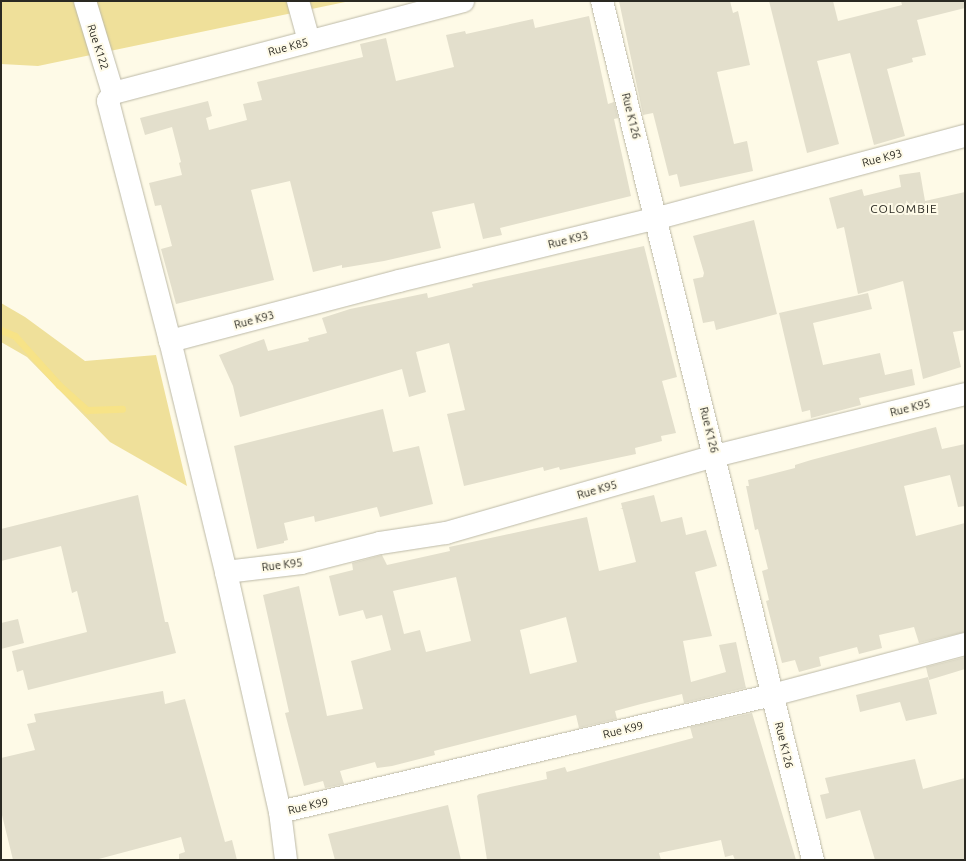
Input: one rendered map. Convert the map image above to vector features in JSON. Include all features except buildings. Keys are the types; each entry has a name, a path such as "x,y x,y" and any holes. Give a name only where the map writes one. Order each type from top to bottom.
{"street":[{"name":"Rue K122","path":"85,1 113,93"},
{"path":"298,1 309,41"},
{"name":"Rue K85","path":"113,93 461,1"},
{"name":"Rue K126","path":"602,1 658,218 813,860"},
{"path":"113,93 108,101 170,341 226,572 280,812 286,860"},
{"name":"Rue K93","path":"170,341 399,281 658,218 965,136"},
{"name":"Rue K95","path":"226,572 301,563 380,543 446,533 715,456 965,394"},
{"name":"Rue K99","path":"280,812 772,694 965,644"}],"shaded area":[{"path":"1,1 350,1 38,66 1,64"},
{"path":"1,303 25,317 85,361 156,355 187,486 110,442 27,357 1,342"}],"waterway":[{"path":"1,330 15,336 59,385 87,410 122,409"}],"district":[{"name":"COLOMBIE","path":"904,209"}]}
